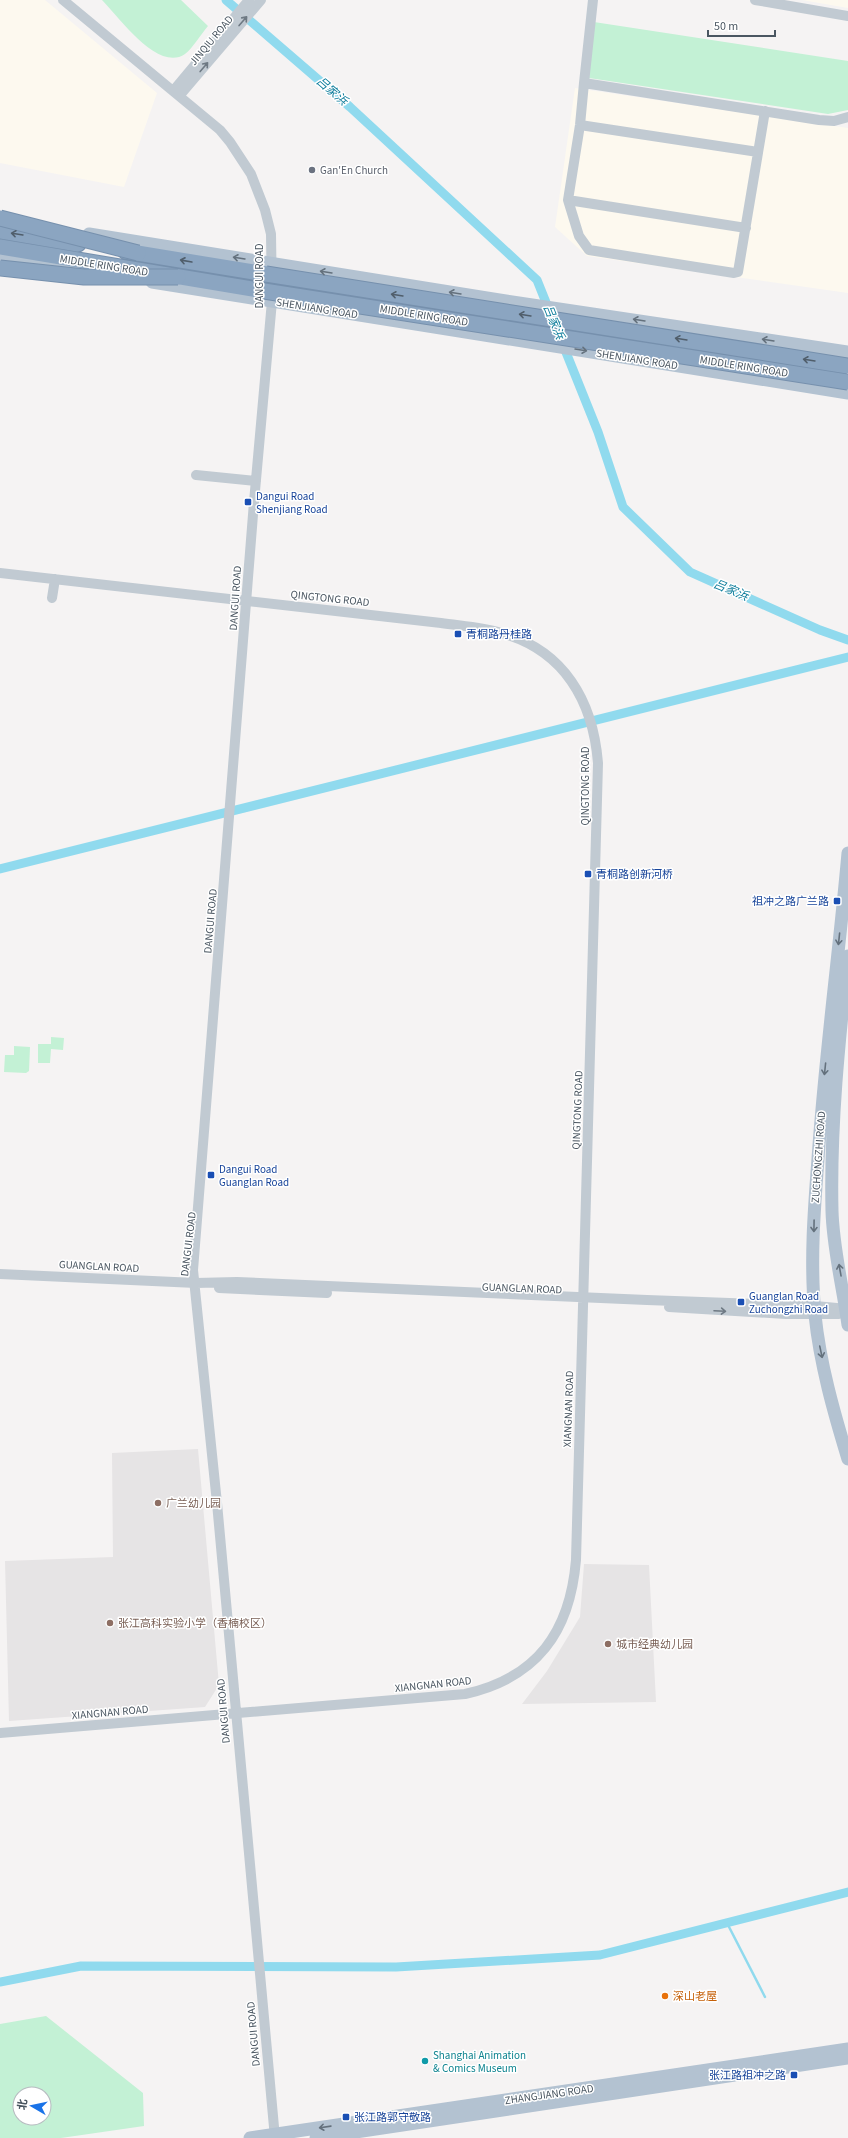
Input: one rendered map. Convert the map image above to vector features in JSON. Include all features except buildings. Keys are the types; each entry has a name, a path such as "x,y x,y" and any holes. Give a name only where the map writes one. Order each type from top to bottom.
{"highway":[{"path":"0,219 138,253"},
{"name":"MIDDLE RING ROAD","path":"0,231 848,366"},
{"name":"MIDDLE RING ROAD","path":"0,247 178,277 272,298 848,382"},
{"path":"0,268 84,277 178,277"}],"main road":[{"path":"0,219 493,299 848,352"},
{"name":"SHENJIANG ROAD","path":"0,257 272,298 487,335 848,393"},
{"name":"ZUCHONGZHI ROAD","path":"848,853 822,1096 814,1212 813,1285 815,1310 826,1373 848,1459"},
{"name":"ZUCHONGZHI ROAD","path":"847,1314 832,1212 832,1161 840,1030 848,956"},
{"name":"ZHANGJIANG ROAD","path":"250,2138 275,2136 848,2049"},
{"name":"ZHANGJIANG ROAD","path":"316,2138 848,2058"}],"street":[{"name":"DANGUI ROAD","path":"63,0 223,126 245,154 256,172 264,190 275,227 272,298 250,602 193,1270 196,1283 275,2136"},
{"name":"DANGUI ROAD","path":"71,0 179,91"},
{"name":"JINQIU ROAD","path":"179,91 222,39 249,0"},
{"name":"JINQIU ROAD","path":"222,39 261,0"},
{"path":"593,0 580,125 568,200 578,236 589,250 734,273 738,272 765,111"},
{"path":"755,0 848,16"},
{"path":"584,83 834,121 848,117"},
{"path":"580,125 758,152"},
{"path":"568,200 746,228"},
{"name":"DANGUI ROAD","path":"250,602 256,481 272,298"},
{"path":"196,475 256,481"},
{"name":"QINGTONG ROAD","path":"0,573 441,623 502,633 521,639 553,660 567,674 586,705 596,738 598,763 583,1300"},
{"path":"52,598 55,579"},
{"name":"GUANGLAN ROAD","path":"0,1274 196,1283 208,1287 267,1290 583,1300 742,1312 815,1310 847,1314"},
{"name":"XIANGNAN ROAD","path":"0,1733 465,1694 500,1684 531,1663 544,1650 564,1619 571,1599 574,1581 583,1300"}],"shaded area":[{"path":"0,0 45,0 157,93 124,187 0,163"},
{"path":"802,0 848,0 848,8"},
{"path":"575,88 848,128 848,293 587,256 555,227"},
{"name":"张江高科实验小学（香楠校区）","path":"198,1449 219,1685 205,1707 9,1721 5,1561 113,1557 112,1453"},
{"name":"城市经典幼儿园","path":"584,1564 649,1565 656,1702 522,1704 547,1671 580,1617"}],"green space":[{"path":"102,0 181,0 208,26 194,45 185,54 174,58 163,56 139,40"},
{"path":"594,22 848,61 848,110 828,114 589,78"},
{"path":"51,1037 64,1038 63,1050 51,1049 50,1063 38,1063 38,1044 51,1044"},
{"path":"14,1046 30,1047 29,1071 26,1073 4,1072 5,1055 14,1055"},
{"path":"46,2016 143,2093 144,2126 61,2138 0,2138 0,2024"}],"waterway":[{"name":"吕家浜","path":"226,0 350,107 537,280 598,432 623,507 690,572 820,630 848,640"},
{"path":"0,869 848,657"},
{"path":"0,1982 81,1966 396,1967 600,1955 848,1892"},
{"path":"727,1923 765,1997"}],"place":[{"name":"Gan'En Church","path":"312,170"},
{"name":"Dangui Road Shenjiang Road","path":"248,502"},
{"name":"青桐路丹桂路","path":"458,634"},
{"name":"青桐路创新河桥","path":"588,874"},
{"name":"祖冲之路广兰路","path":"837,901"},
{"name":"Dangui Road Guanglan Road","path":"211,1175"},
{"name":"Guanglan Road Zuchongzhi Road","path":"741,1302"},
{"name":"广兰幼儿园","path":"158,1503"},
{"name":"张江高科实验小学（香楠校区）","path":"110,1623"},
{"name":"城市经典幼儿园","path":"608,1644"},
{"name":"深山老屋","path":"665,1996"},
{"name":"Shanghai Animation & Comics Museum","path":"425,2061"},
{"name":"张江路祖冲之路","path":"794,2075"},
{"name":"张江路郭守敬路","path":"346,2117"}]}
